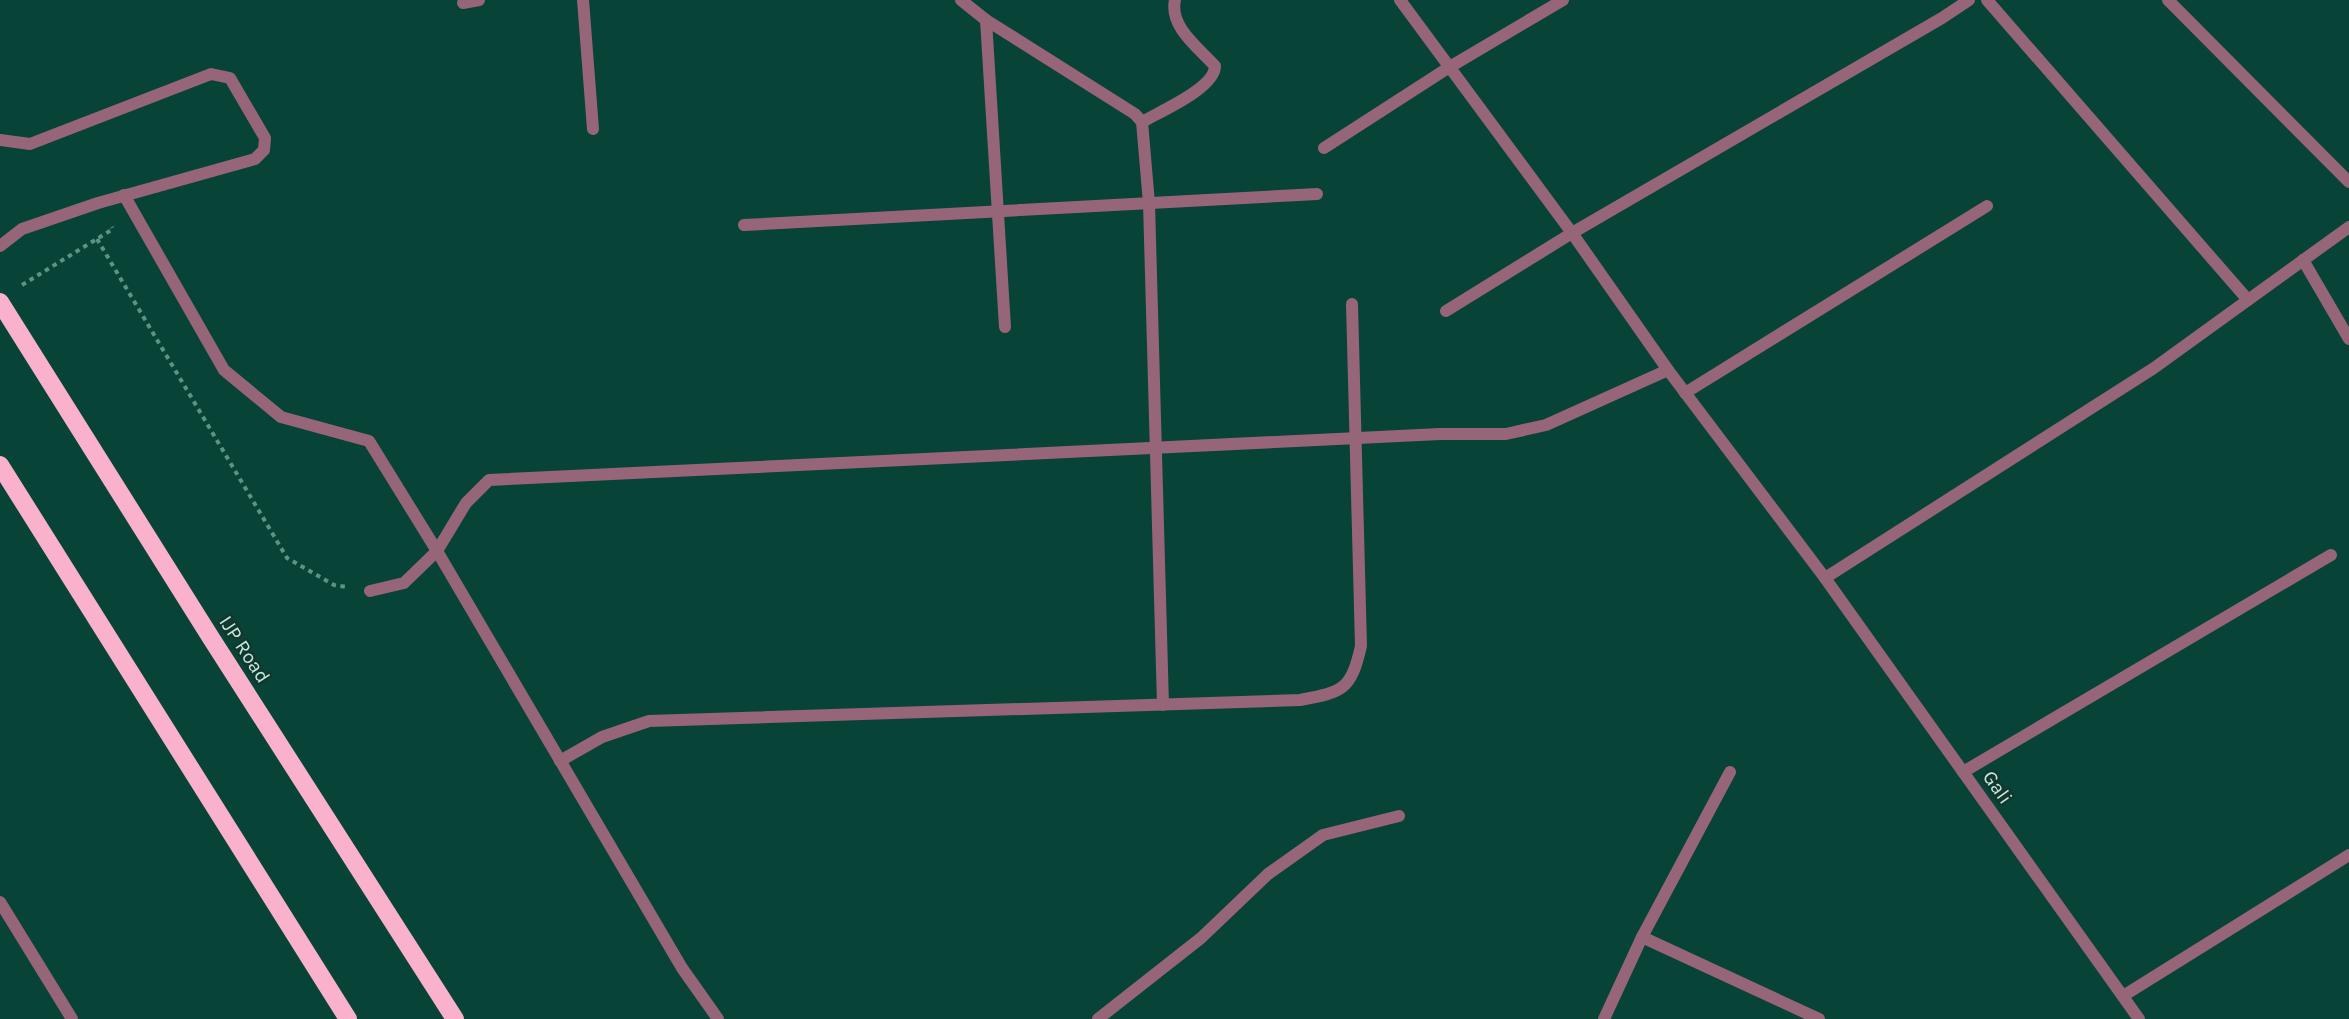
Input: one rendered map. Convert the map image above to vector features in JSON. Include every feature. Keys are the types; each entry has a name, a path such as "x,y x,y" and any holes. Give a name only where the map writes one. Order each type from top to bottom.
{"highway":[{"name":"IJP Road","path":"0,302 211,638 455,1019"},
{"path":"0,465 348,1019"},
{"path":"0,494 19,496"}],"street":[{"path":"463,3 479,0"},
{"path":"583,0 592,129"},
{"path":"960,0 986,20 1135,114 1142,122 1149,203 1154,448 1163,705"},
{"path":"1142,122 1206,85 1215,73 1215,66 1176,23 1172,10 1174,0"},
{"name":"Gali","path":"1400,0 1572,233 1668,370 1825,578 2139,1019"},
{"path":"1324,148 1448,68 1563,0"},
{"path":"1446,311 1572,233 1942,18 1969,0"},
{"path":"1988,0 2248,300"},
{"path":"2168,0 2349,182"},
{"path":"986,20 1005,327"},
{"path":"0,140 30,144 211,74 230,78 265,138 264,150 255,159 124,195 22,229 0,246"},
{"path":"744,225 1317,194"},
{"path":"124,195 224,369 281,417 369,441 437,551 682,968 718,1019"},
{"path":"1685,393 1987,206"},
{"path":"1825,578 2154,368 2349,227"},
{"path":"2303,260 2349,339"},
{"path":"560,761 602,738 649,721 1300,700 1334,694 1355,674 1361,646 1352,304"},
{"path":"370,591 404,583 437,551 466,503 489,480 1154,448 1506,434 1546,424 1668,370"},
{"path":"1963,772 2331,555"},
{"path":"1604,1019 1642,937 1731,772"},
{"path":"1098,1019 1201,938 1268,874 1323,835 1399,816"},
{"path":"2123,996 2349,855"},
{"path":"0,902 72,1019"},
{"path":"1642,937 1819,1019"}],"path":[{"path":"19,286 113,229"},
{"path":"97,239 287,558 334,585 370,591"}]}
